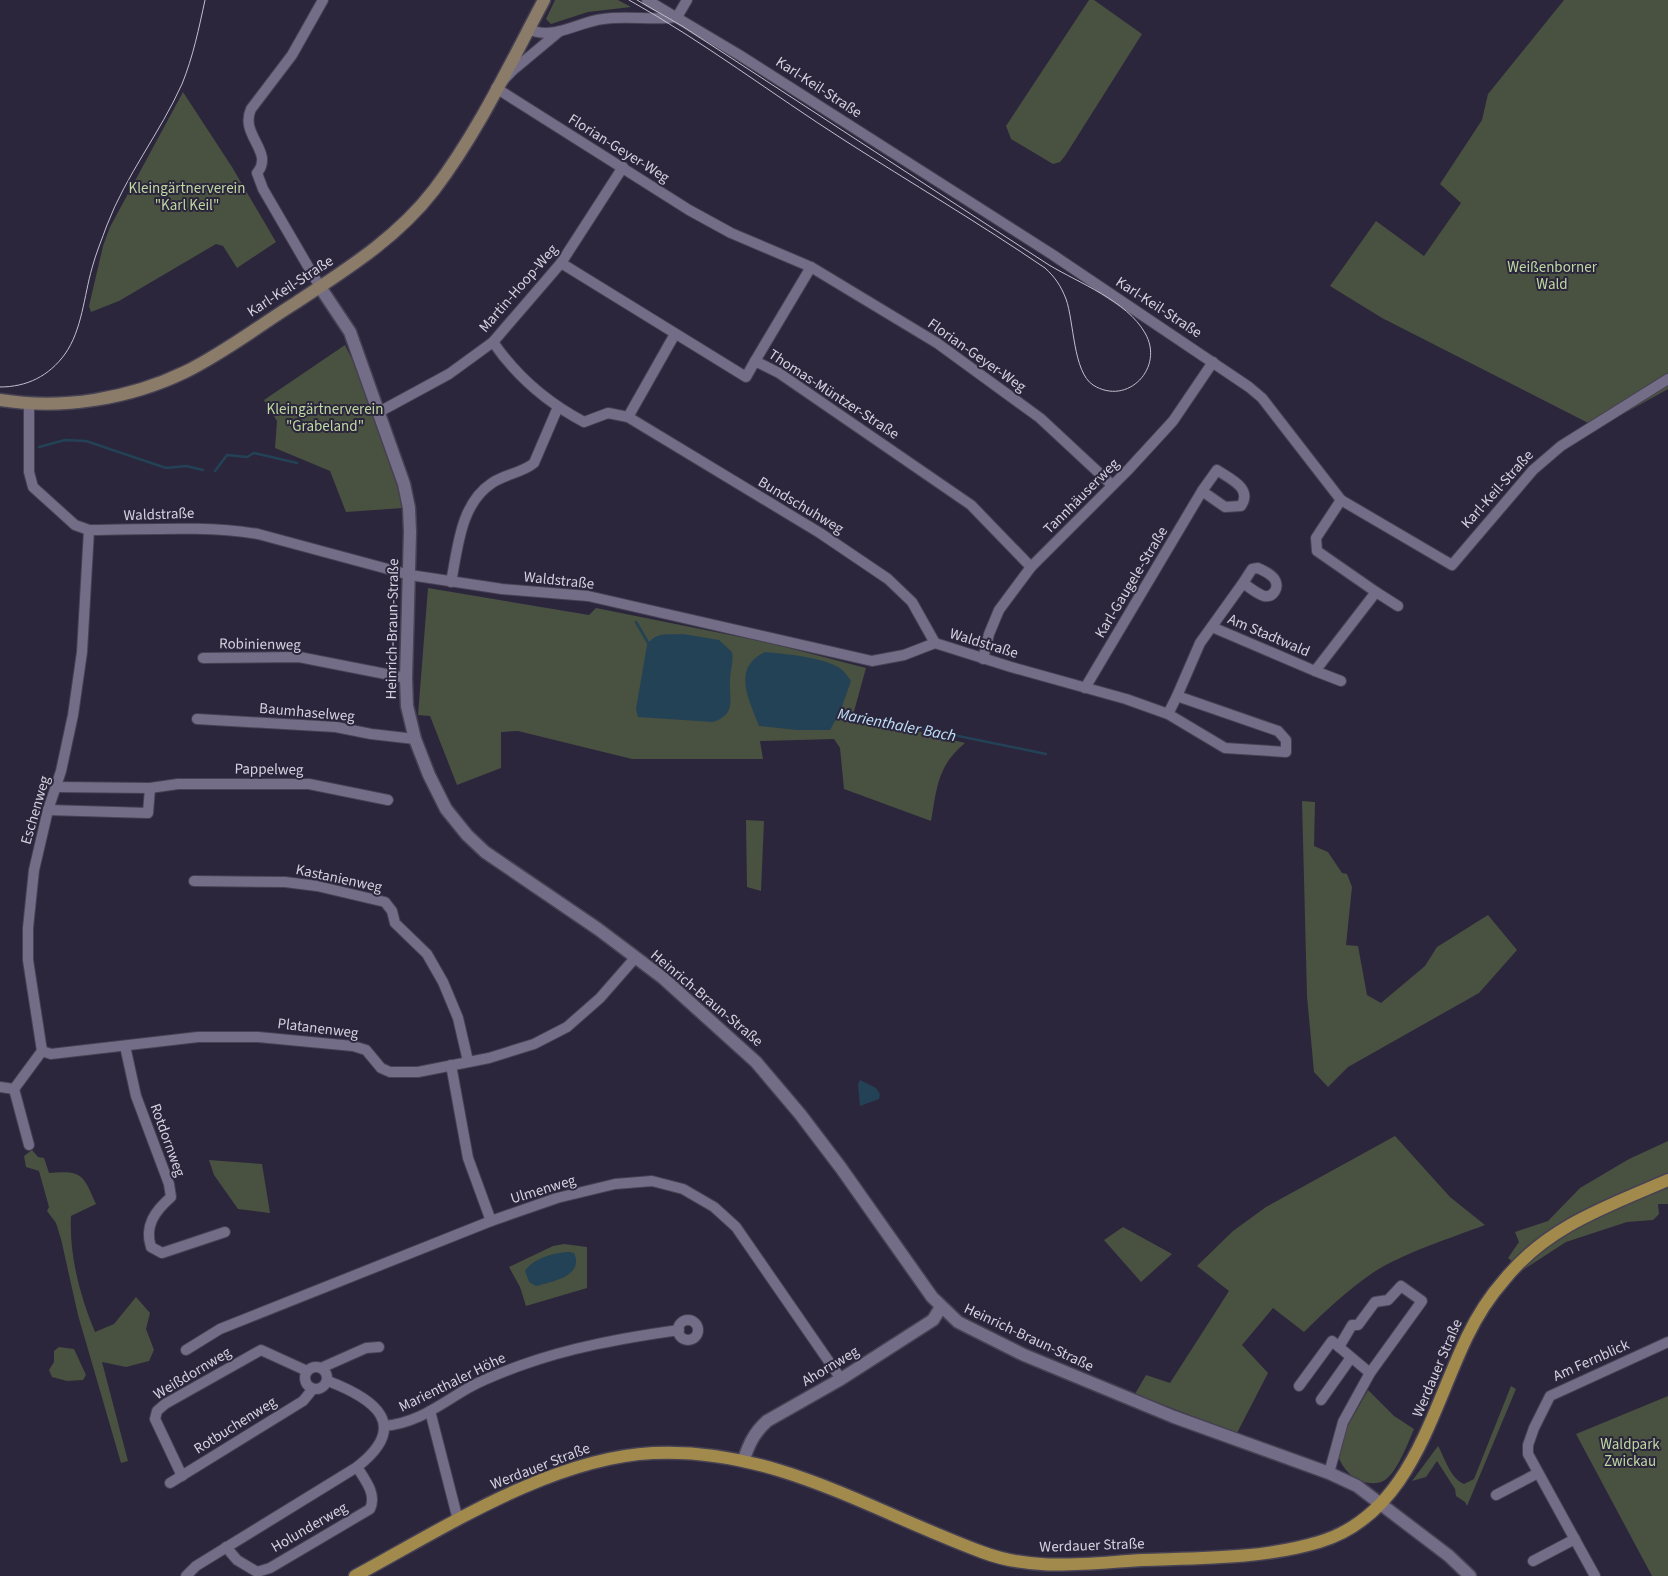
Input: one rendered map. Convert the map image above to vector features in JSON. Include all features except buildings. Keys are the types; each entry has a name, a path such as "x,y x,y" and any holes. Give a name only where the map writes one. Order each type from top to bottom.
{"main road":[{"path":"528,29 544,0"},
{"name":"Karl-Keil-Straße","path":"0,400 29,403 69,403 107,398 169,379 202,362 320,287 371,252 417,210 457,156 528,29"},
{"name":"Werdauer Straße","path":"356,1576 458,1520 556,1475 604,1459 652,1453 683,1453 744,1459 880,1507 984,1553 1016,1562 1054,1565 1219,1557 1280,1551 1322,1541 1340,1534 1381,1503 1403,1476 1426,1435 1468,1334 1481,1311 1507,1275 1545,1241 1567,1226 1604,1207 1668,1180"}],"street":[{"path":"320,287 263,189 258,174 263,167 264,159 248,126 247,118 251,109 292,55 323,0"},
{"path":"647,0 678,17 687,0"},
{"name":"Karl-Keil-Straße","path":"528,29 538,34 551,34 601,19 678,17 1053,255 1249,387 1262,398 1341,500 1452,565 1533,470 1560,446 1668,379"},
{"name":"Karl-Keil-Straße","path":"496,88 512,71 560,31"},
{"name":"Florian-Geyer-Weg","path":"496,88 689,210 731,233 810,267 945,349 1040,418 1112,486"},
{"name":"Martin-Hoop-Weg","path":"379,412 442,378 493,342 562,263 623,167"},
{"name":"Thomas-Müntzer-Straße","path":"562,263 746,377 755,361 779,373 971,505 1031,567"},
{"path":"755,361 810,267"},
{"name":"Heinrich-Braun-Straße","path":"320,287 350,332 404,484 409,508 410,575 406,678 408,706 415,739 429,775 446,809 467,835 486,852 663,978 756,1062 800,1114 941,1307 958,1322 1076,1378 1174,1417 1329,1473 1357,1486 1381,1503 1470,1576"},
{"path":"628,417 675,334"},
{"name":"Bundschuhweg","path":"493,342 525,382 558,407 584,422 608,413 628,417 820,533 888,580 912,602 935,643"},
{"name":"Tannhäuserweg","path":"984,659 989,634 999,610 1031,567 1112,486 1173,421 1213,362"},
{"path":"29,403 28,472 34,487 75,525 89,530"},
{"path":"451,582 468,509 478,494 491,483 528,468 534,463 558,407"},
{"name":"Karl-Gaugele-Straße","path":"1085,688 1202,491"},
{"path":"1341,500 1316,538 1317,551 1398,606"},
{"name":"Waldstraße","path":"89,530 205,528 258,534 410,575 451,582 588,596 872,661 904,655 935,643 984,659 1126,699 1168,714 1224,748 1286,752 1286,740 1278,731 1177,696"},
{"name":"Eschenweg","path":"42,1051 29,970 28,928 34,870 73,715 82,652 89,530"},
{"name":"Am Stadtwald","path":"1177,696 1191,660 1243,583"},
{"name":"Am Stadtwald","path":"1314,671 1376,592"},
{"name":"Am Stadtwald","path":"1212,627 1341,682"},
{"name":"Robinienweg","path":"202,658 299,657 406,678"},
{"path":"1168,714 1177,696"},
{"name":"Baumhaselweg","path":"197,719 336,727 415,739"},
{"name":"Pappelweg","path":"56,787 150,788 178,784 309,784 388,800"},
{"path":"48,810 148,813 150,788"},
{"name":"Kastanienweg","path":"194,881 285,882 317,886 385,902 392,911 395,923 427,954 443,982 458,1018 468,1061"},
{"name":"Platanenweg","path":"42,1051 51,1054 198,1037 258,1037 353,1046 366,1050 381,1068 390,1072 418,1072 489,1058 534,1044 567,1027 600,998 634,958"},
{"name":"Rotdornweg","path":"125,1046 136,1096 169,1184 171,1197 159,1208 149,1224 148,1237 151,1247 162,1253 225,1232"},
{"path":"14,1089 42,1051"},
{"path":"451,1065 468,1158 491,1221"},
{"path":"0,1088 14,1089"},
{"path":"14,1089 29,1145"},
{"name":"Ulmenweg","path":"186,1350 220,1329 491,1221 557,1198 615,1184 652,1181 683,1189 714,1207 736,1227 841,1379"},
{"path":"1329,1473 1343,1422 1370,1373 1422,1302 1401,1286 1388,1300 1376,1302 1358,1325 1352,1325 1339,1347"},
{"name":"Ahornweg","path":"744,1459 750,1440 757,1430 767,1422 841,1379 933,1320 941,1307"},
{"name":"Marienthaler Höhe","path":"384,1426 404,1424 472,1386 519,1366 571,1350 621,1338 679,1330"},
{"path":"1300,1386 1332,1341 1350,1355 1350,1359 1370,1373"},
{"name":"Am Fernblick","path":"1596,1576 1528,1454 1528,1445 1550,1396 1668,1342"},
{"path":"321,1368 325,1371 328,1381 322,1389 312,1390 306,1384 307,1371 316,1367 321,1368 366,1348 379,1347"},
{"name":"Weißdornweg","path":"182,1476 155,1419 157,1412 165,1404 261,1350 307,1371"},
{"path":"1321,1400 1350,1359"},
{"name":"Marienthaler Höhe","path":"186,1576 196,1566 357,1467 379,1448 383,1438 384,1426 372,1403 328,1381"},
{"name":"Rotbuchenweg","path":"170,1483 303,1401 312,1390"},
{"path":"430,1411 458,1520"},
{"name":"Holunderweg","path":"226,1547 237,1560 257,1572 270,1568 370,1509 373,1503 370,1488 357,1467"},
{"path":"1496,1495 1538,1473"},
{"path":"1534,1561 1575,1539"}],"green space":[{"path":"555,0 618,0 631,7 588,12 551,24 546,19"},
{"path":"1089,0 1094,0 1142,34 1065,156 1060,162 1053,164 1011,139 1006,126"},
{"name":"Weißenborner Wald","path":"1564,0 1668,0 1668,389 1598,428 1382,318 1330,286 1376,221 1424,256 1461,203 1440,184 1482,120 1488,94"},
{"name":"Kleingärtnerverein \"Karl Keil\"","path":"183,92 232,167 276,242 237,268 223,246 216,244 119,301 91,312 89,306 103,246 110,227"},
{"name":"Kleingärtnerverein \"Grabeland\"","path":"345,345 379,425 403,508 346,512 330,471 275,448 277,421 264,400"},
{"path":"428,588 589,615 596,608 770,643 866,668 853,715 965,743 949,760 940,778 931,821 844,789 840,748 834,739 760,741 763,759 632,759 518,731 501,732 501,768 457,785 430,716 418,715"},
{"path":"1302,801 1315,802 1314,846 1328,852 1342,873 1347,874 1352,887 1346,945 1358,946 1367,995 1381,1003 1425,966 1437,947 1488,915 1517,950 1479,993 1348,1067 1328,1087 1314,1072 1307,996"},
{"path":"746,820 764,821 761,891 747,887"},
{"path":"1395,1136 1450,1197 1485,1225 1426,1247 1396,1260 1371,1274 1345,1294 1304,1332 1273,1308 1242,1345 1268,1373 1237,1433 1135,1394 1146,1375 1170,1383 1229,1291 1197,1266 1233,1231 1266,1207"},
{"path":"1668,1141 1668,1204 1658,1204 1659,1214 1653,1220 1627,1222 1566,1242 1523,1270 1508,1258 1519,1242 1515,1232 1548,1221 1580,1188 1629,1159"},
{"path":"32,1150 38,1157 44,1158 49,1173 69,1172 80,1176 88,1186 96,1204 71,1216 72,1246 77,1275 95,1332 114,1324 136,1297 150,1313 146,1329 154,1350 149,1361 126,1367 102,1362 128,1461 121,1463 78,1315 61,1239 56,1223 47,1211 49,1207 39,1171 26,1167 24,1156"},
{"path":"209,1160 262,1164 270,1213 238,1209 214,1175"},
{"path":"1123,1227 1172,1254 1141,1282 1104,1240"},
{"path":"564,1244 587,1247 587,1288 526,1306 520,1287 509,1267 553,1246"},
{"path":"59,1347 74,1349 86,1375 83,1380 67,1381 52,1377 49,1370 54,1362 54,1351"},
{"path":"1511,1386 1516,1389 1467,1506 1465,1502 1456,1496 1455,1489 1437,1461 1426,1477 1412,1481 1438,1446 1451,1473 1459,1481 1464,1484 1474,1479"},
{"path":"1368,1390 1394,1416 1414,1429 1394,1471 1385,1480 1376,1483 1356,1479 1346,1470 1338,1457 1347,1427"},
{"name":"Waldpark Zwickau","path":"1668,1396 1668,1576 1652,1576 1576,1434"}],"water":[{"path":"683,634 719,640 732,652 729,710 721,719 713,722 638,717 636,709 647,645 658,636"},
{"path":"765,652 815,659 834,665 845,673 851,681 840,712 830,730 797,730 759,726 748,695 746,676 748,667"},
{"path":"860,1080 876,1088 880,1094 879,1099 860,1106 858,1084"},
{"path":"558,1253 574,1253 575,1267 565,1277 536,1286 529,1282 525,1271 533,1263"}],"waterway":[{"name":"Marienthaler Bach","path":"39,447 65,440 86,441 166,468 186,466 203,470"},
{"name":"Marienthaler Bach","path":"215,471 227,455 247,457 254,453 297,463"},
{"name":"Marienthaler Bach","path":"636,622 650,646"},
{"name":"Marienthaler Bach","path":"837,711 855,718 890,722 1046,754"}],"tram line":[{"path":"0,387 19,385 37,379 59,362 71,345 79,324 94,262 107,225 133,171 164,120 182,84 193,53 205,0"},
{"path":"629,0 684,33 844,140 1045,268 1057,282 1066,299 1078,358 1086,378 1093,385 1106,390 1119,391 1130,387 1140,380 1147,370 1150,359 1150,346 1145,333 1127,311 1102,294 1049,265 682,26 637,0"}]}
